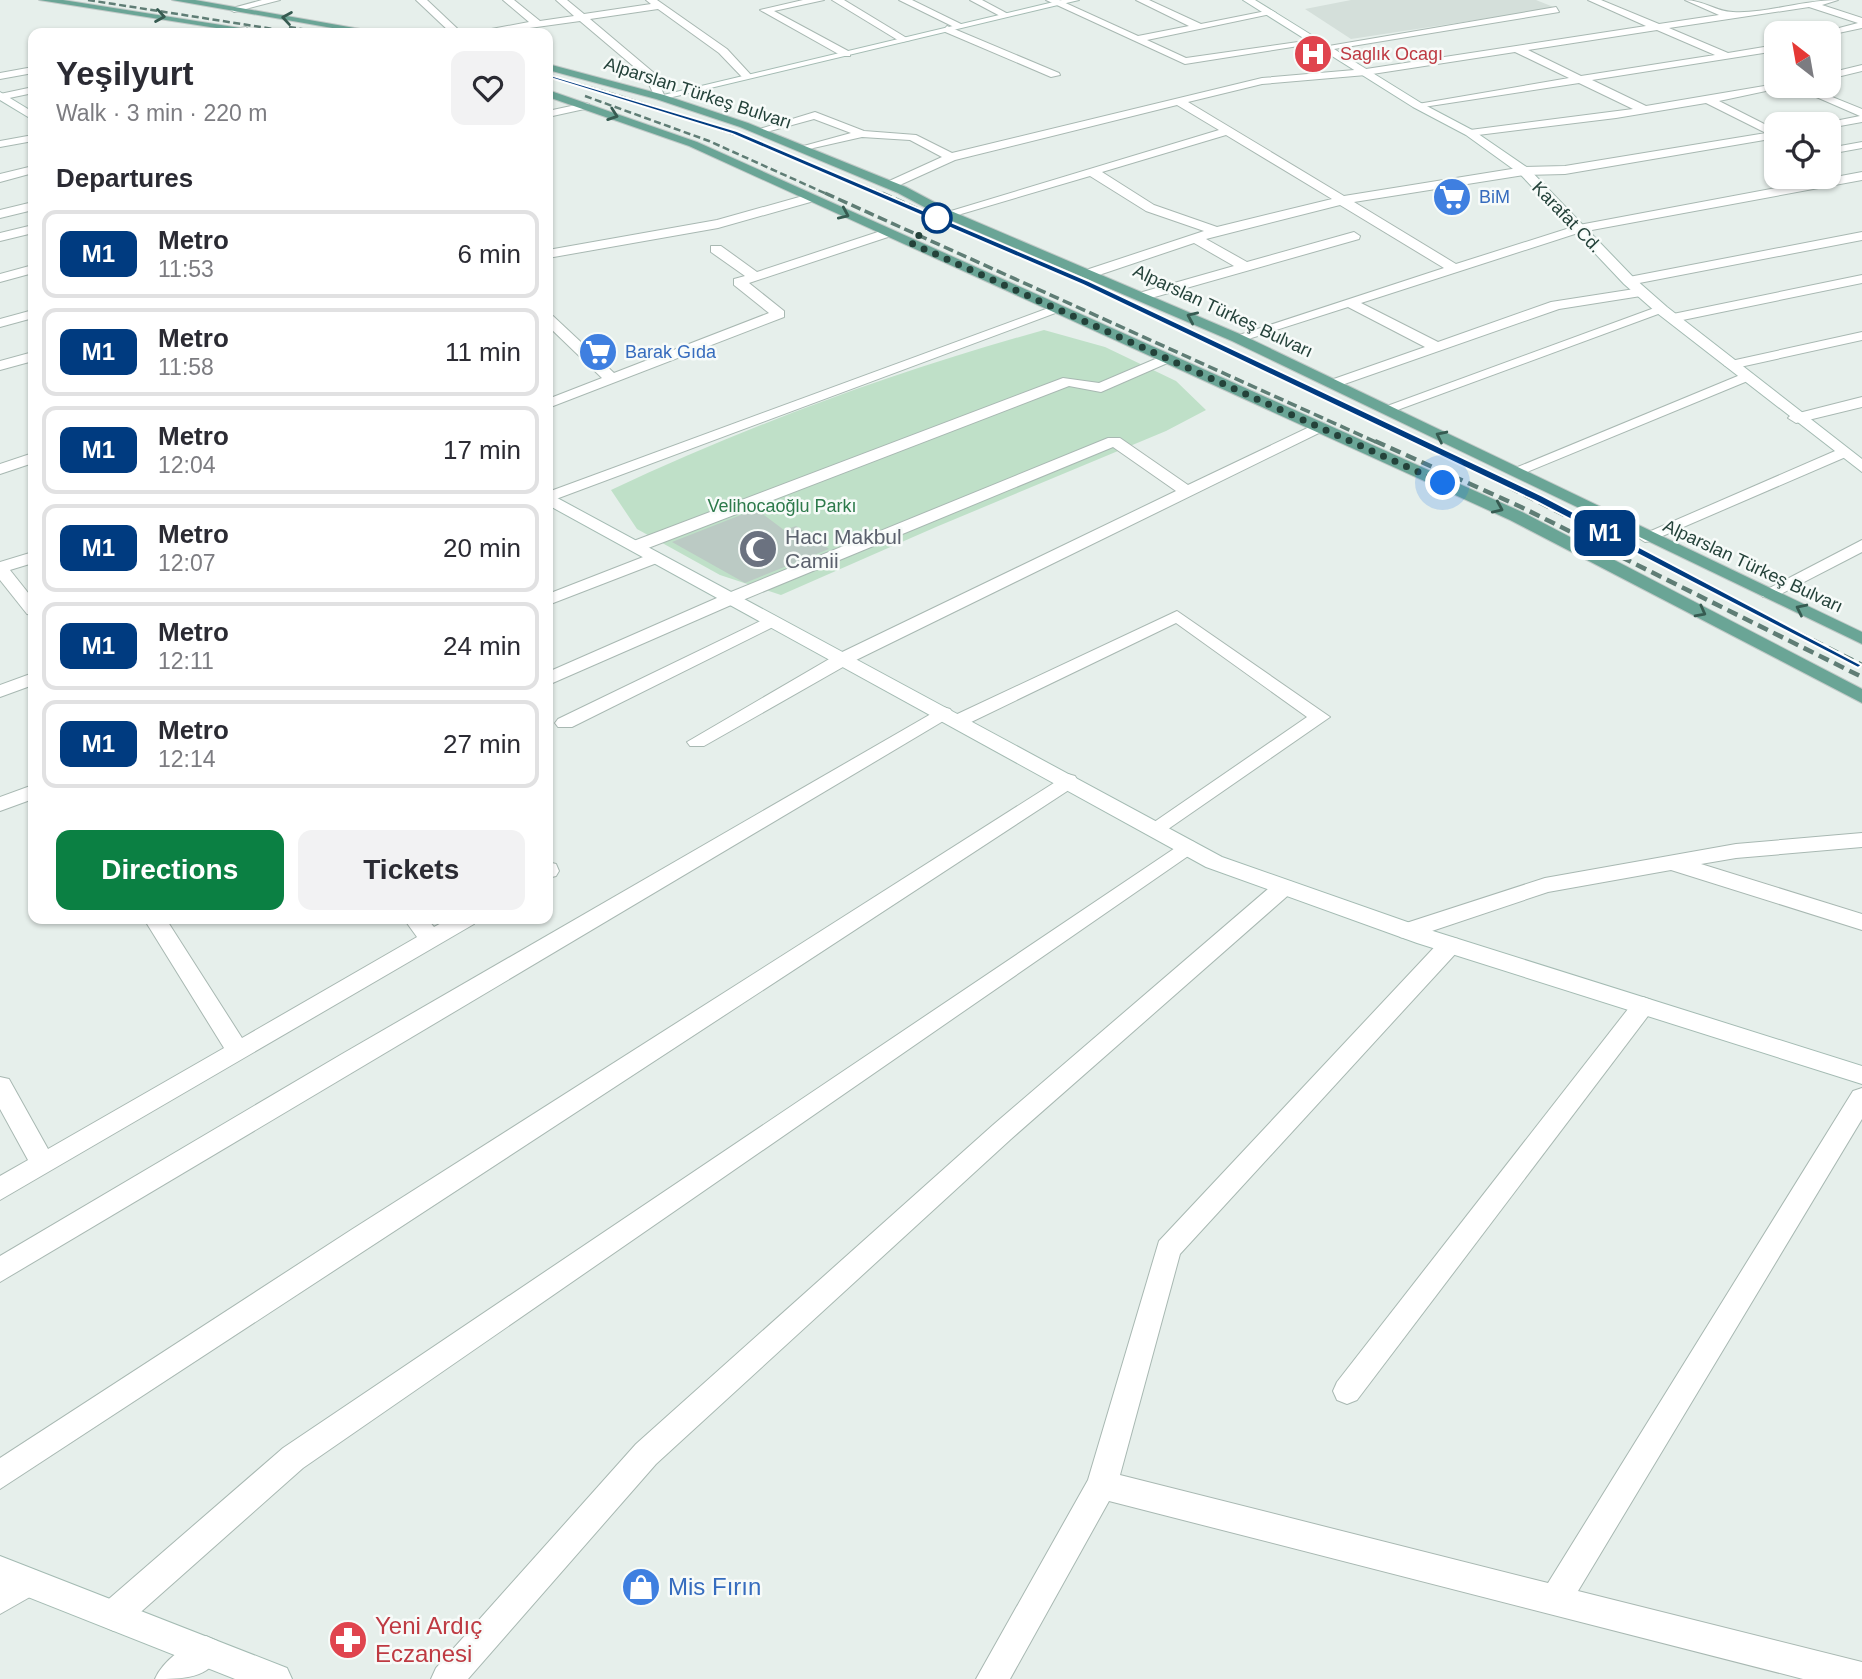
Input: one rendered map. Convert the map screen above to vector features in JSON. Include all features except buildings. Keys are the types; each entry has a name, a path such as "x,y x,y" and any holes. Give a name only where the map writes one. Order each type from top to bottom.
{"main road":[{"path":"44,0 233,28"},
{"path":"177,0 348,28"},
{"name":"Alparslan Türkeş Bulvarı","path":"553,68 660,97 759,131 891,185 947,214 1091,272 1387,409 1645,537 1862,639"},
{"path":"553,95 693,145 1516,516 1862,697"}],"street":[{"path":"234,9 276,0"},
{"path":"421,0 452,28"},
{"path":"508,0 538,24"},
{"path":"561,0 650,75 660,97 1055,2 1074,0"},
{"path":"819,0 765,10 846,54"},
{"path":"837,0 905,40"},
{"path":"904,0 960,26"},
{"path":"975,0 1006,15"},
{"path":"1141,0 1200,27"},
{"name":"Karafat Cd.","path":"1248,0 1323,44 1417,105 1470,133 1524,171 1641,292 1796,418 1862,467"},
{"path":"1593,0 1727,56"},
{"path":"1690,0 1733,16"},
{"path":"1799,0 1862,23"},
{"path":"891,185 950,157 1262,81 1366,72 1833,0"},
{"path":"1055,2 1185,61 1556,10"},
{"path":"510,28 655,3 723,51 746,75"},
{"path":"1137,39 1271,13"},
{"path":"1841,29 1862,23"},
{"path":"947,29 1055,75"},
{"path":"1517,49 1645,110"},
{"path":"1417,105 1764,50"},
{"path":"1841,73 1861,69"},
{"path":"0,76 28,71"},
{"path":"1470,133 1645,110 1764,89"},
{"path":"1,99 28,91"},
{"path":"1825,98 1862,113"},
{"path":"1,99 28,114"},
{"path":"1707,99 1764,129"},
{"path":"1176,100 1454,268"},
{"path":"553,113 585,106"},
{"path":"759,131 815,115 862,134"},
{"path":"1841,123 1862,119"},
{"path":"947,214 1229,131"},
{"path":"804,149 862,134 912,137 950,157"},
{"path":"1091,272 1216,231 1343,200 1524,171 1565,170 1764,137"},
{"path":"0,144 28,139"},
{"path":"1841,149 1862,145"},
{"path":"0,178 28,171"},
{"path":"1093,172 1150,208 1216,231"},
{"path":"1237,338 1578,229 1862,176"},
{"path":"1848,178 1862,185"},
{"path":"553,253 718,224 810,198"},
{"path":"0,214 28,207"},
{"path":"0,237 28,230"},
{"path":"553,402 779,314 739,282 887,233"},
{"path":"1144,296 1354,236"},
{"path":"1629,281 1862,236"},
{"path":"1195,238 1244,266"},
{"path":"716,249 756,277"},
{"path":"0,278 28,270"},
{"path":"1387,409 1667,314 1862,278"},
{"path":"1333,384 1556,305 1641,292"},
{"path":"1349,302 1436,346"},
{"path":"553,496 1059,309"},
{"path":"0,323 28,315"},
{"path":"553,324 612,379"},
{"path":"1731,365 1862,335"},
{"path":"0,366 28,358"},
{"path":"637,546 1068,381 1101,388 1167,358"},
{"path":"1516,471 1745,377"},
{"path":"1796,418 1862,402"},
{"path":"696,742 843,659 1320,427"},
{"path":"553,677 732,597 1114,441 1188,492"},
{"path":"1645,537 1842,453"},
{"path":"0,469 28,460"},
{"path":"553,501 1214,862 1450,945 1862,1075"},
{"path":"1769,593 1862,545"},
{"path":"553,598 656,556"},
{"path":"28,558 0,568 28,604"},
{"path":"0,1270 350,1060 950,717 1177,616 1320,717 1154,829"},
{"path":"565,723 773,620"},
{"path":"0,691 28,681"},
{"path":"0,1475 360,1238 1068,782"},
{"path":"0,804 28,794"},
{"path":"1408,931 1545,885 1736,851 1862,840"},
{"path":"114,1615 293,1458 1187,847"},
{"path":"1670,863 1862,922"},
{"path":"447,1679 646,1454 1002,1132 1284,887"},
{"path":"158,924 238,1051"},
{"path":"419,924 431,939"},
{"path":"0,1189 457,924"},
{"path":"992,1679 1102,1485 1168,1249 1450,945"},
{"path":"1347,1391 1643,1006"},
{"path":"0,1086 43,1164"},
{"path":"1555,1600 1862,1098"},
{"path":"1102,1485 1862,1678"},
{"path":"9,1584 114,1615 276,1679"},
{"path":"171,1679 206,1652"}],"shaded area":[{"path":"1351,0 1536,0 1556,8 1351,39 1305,9"}],"green space":[{"name":"Velihocaoğlu Parkı","path":"1044,330 1105,347 1176,381 1206,410 1166,431 781,595 720,575 637,529 611,490 716,443 824,401 933,363"}],"railway":[{"path":"88,0 267,28"},
{"path":"289,27 295,28"},
{"path":"553,77 719,129 886,195"},
{"path":"585,96 709,141 829,195"},
{"path":"825,193 1378,443"},
{"path":"882,193 1111,295 1421,443"},
{"path":"1375,441 1521,507 1862,677"},
{"path":"1421,443 1862,665"}],"metro line":[{"name":"M1","path":"553,77 653,105 735,132 822,167 1086,283 1539,499 1862,665"}],"place":[{"name":"Saglık Ocagı","path":"1313,54"},
{"name":"BiM","path":"1452,197"},
{"name":"Barak Gıda","path":"598,352"},
{"name":"Hacı Makbul Camii","path":"758,549"},
{"name":"Mis Fırın","path":"641,1587"},
{"name":"Yeni Ardıç Eczanesi","path":"348,1640"}],"route":[{"path":"937,218 911,243 1443,483"}]}
